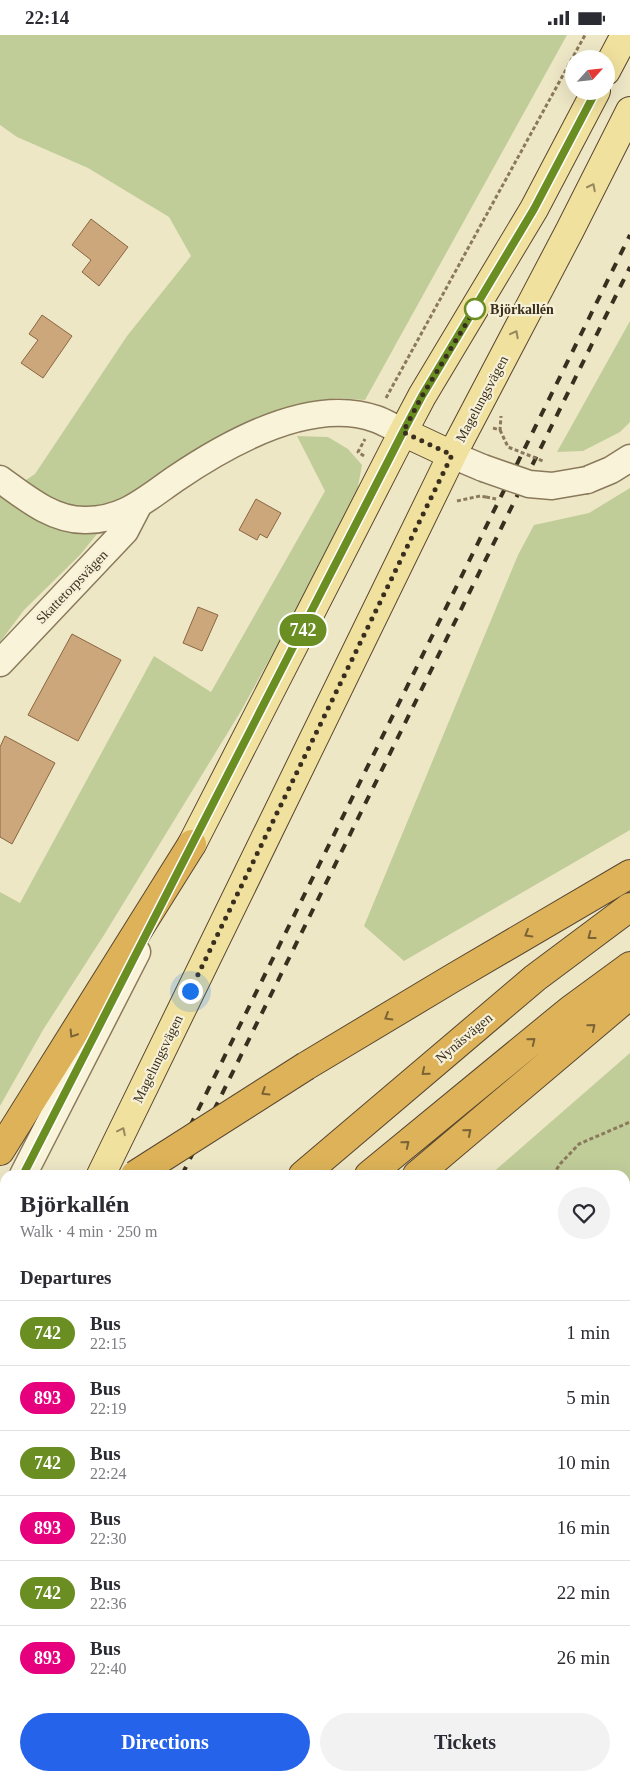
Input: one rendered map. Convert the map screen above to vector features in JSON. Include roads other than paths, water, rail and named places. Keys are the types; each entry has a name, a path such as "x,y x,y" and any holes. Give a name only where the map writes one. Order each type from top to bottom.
{"highway":[{"path":"0,1151 192,844"},
{"path":"143,1170 306,1066 630,874"},
{"name":"Nynäsvägen","path":"309,1170 535,978 630,907"},
{"path":"375,1170 570,1010 630,966"},
{"path":"423,1170 630,995"}],"main road":[{"path":"615,54 625,35"},
{"path":"192,844 422,396 534,209 591,100"},
{"name":"Magelungsvägen","path":"104,1170 452,455 570,231 630,111"},
{"path":"403,432 452,455"}],"street":[{"path":"0,479 38,505 60,516 84,520 114,516 138,506 216,453 264,430 296,418 324,413 348,414 376,419 403,432"},
{"path":"452,455 529,484 552,486 587,480 611,470 630,458"},
{"name":"Skattetorpsvägen","path":"0,663 125,531 138,506"},
{"path":"26,1170 192,844"}],"railway":[{"path":"168,1170 630,235"},
{"path":"184,1170 630,267"}],"place":[{"name":"Björkallén","path":"475,309"}]}
